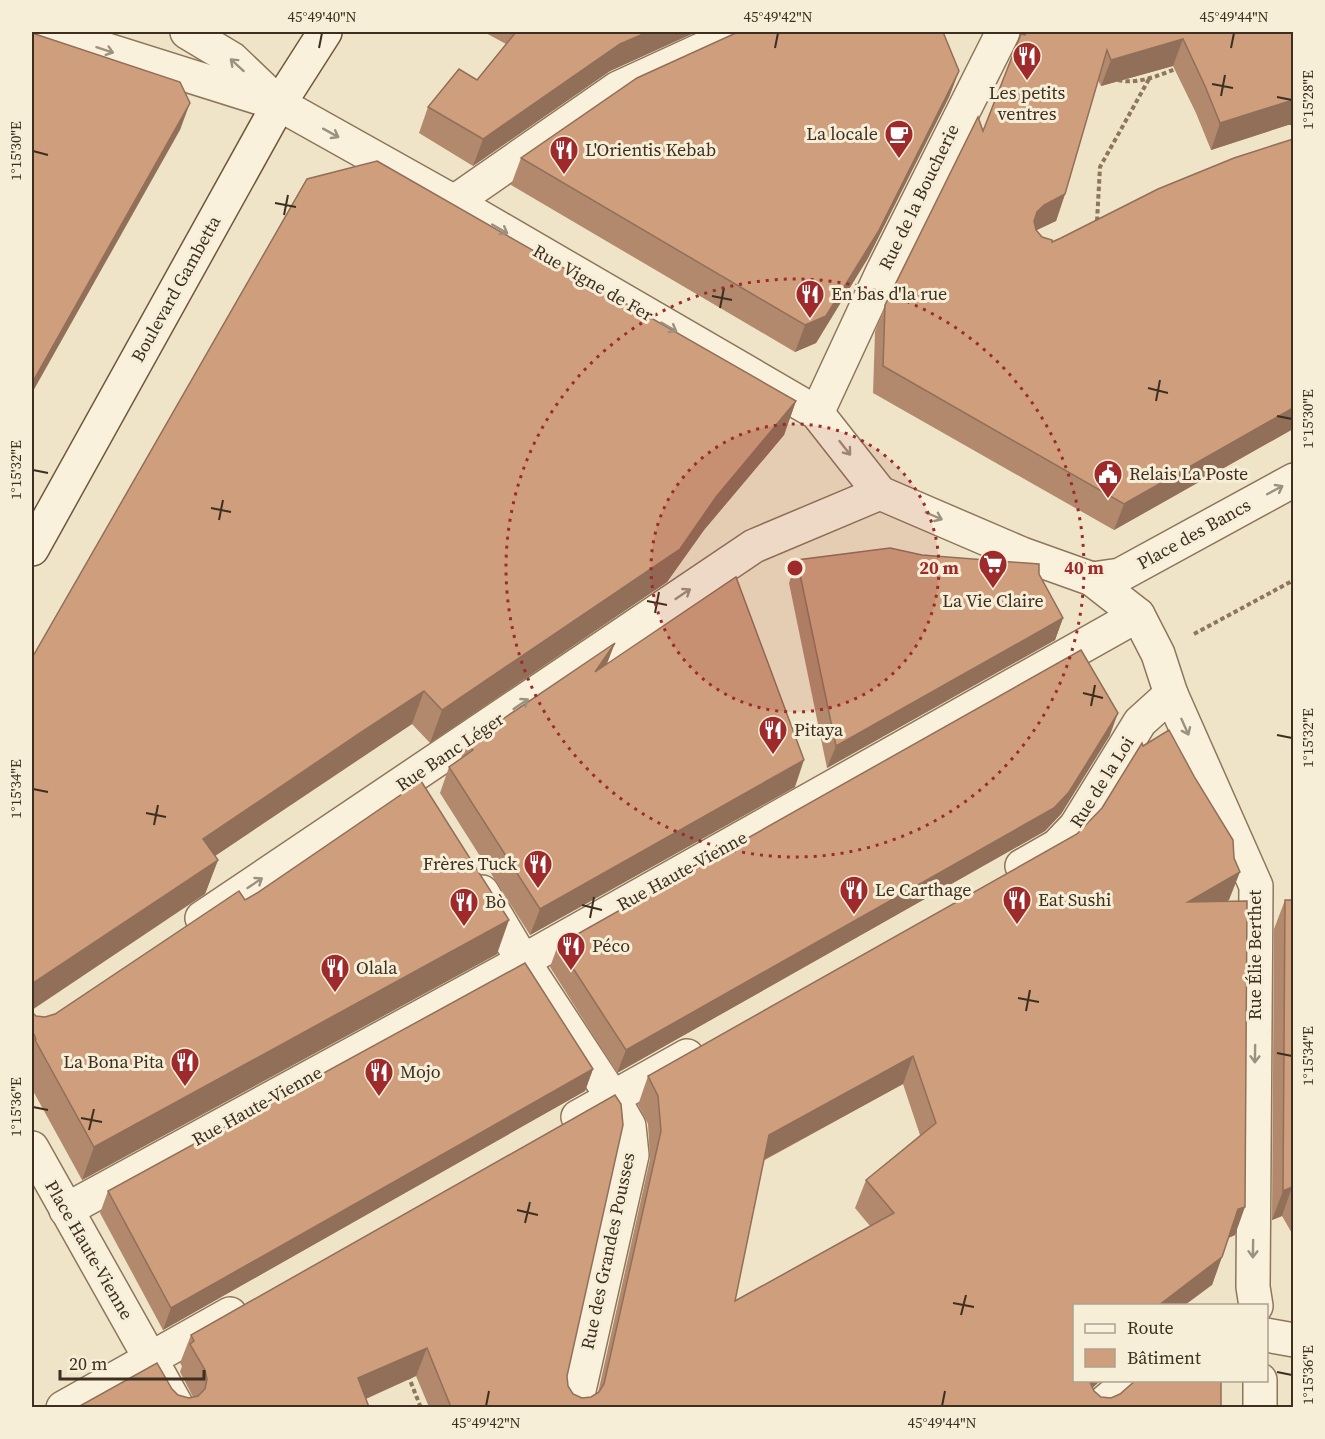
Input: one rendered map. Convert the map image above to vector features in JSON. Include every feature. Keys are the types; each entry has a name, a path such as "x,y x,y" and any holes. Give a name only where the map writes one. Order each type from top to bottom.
{"street":[{"path":"50,32 279,104"},
{"path":"187,32 232,59 279,104"},
{"name":"Boulevard Gambetta","path":"32,549 279,104 325,32"},
{"path":"454,202 618,88 740,32"},
{"name":"Rue de la Boucherie","path":"817,412 993,37"},
{"name":"Rue Vigne de Fer","path":"279,104 454,202 817,412 880,493"},
{"name":"Place des Bancs","path":"1092,579 1119,575 1293,480"},
{"path":"880,493 1022,554 1092,579"},
{"name":"Rue Banc Léger","path":"181,932 416,789 754,546 880,493"},
{"name":"Rue Élie Berthet","path":"1092,579 1138,615 1158,654 1171,694 1256,886 1253,1287 1256,1304"},
{"name":"Rue Haute-Vienne","path":"66,1209 523,961 1138,615"},
{"name":"Rue de la Loi","path":"995,881 1057,846 1070,833 1140,722 1171,694"},
{"name":"Rue des Grandes Pousses","path":"466,868 629,1126 632,1155 575,1407"},
{"path":"551,1132 716,1039"},
{"name":"Place Haute-Vienne","path":"32,1149 178,1407"},
{"path":"63,1407 252,1301"},
{"path":"1268,1335 1293,1340"},
{"path":"1098,1407 1129,1382"},
{"path":"1260,1382 1260,1407"}],"path":[{"path":"1113,79 1124,82 1149,78 1181,67"},
{"path":"1097,221 1100,167 1149,78"},
{"path":"1158,654 1293,580"},
{"path":"408,1375 421,1407"}],"building":[{"path":"516,32 648,32 620,44 483,139 428,107 459,69 477,80"},
{"path":"738,32 943,32 959,71 878,232 826,316 805,325 521,158 637,78"},
{"path":"1027,32 1293,32 1293,100 1220,123 1183,39 1111,60 1107,50 1065,194 1044,205 1037,212 1034,221 1036,230 1042,237 1052,242 1158,189 1234,158 1293,139 1293,408 1124,504 883,366 885,305 978,117 983,131 1021,34 1025,35"},
{"path":"32,33 180,82 190,103 32,383"},
{"path":"377,161 796,401 716,497 680,549 442,710 424,691 360,733 203,839 218,860 33,983 32,986 32,658 307,179"},
{"path":"890,548 922,555 1039,564 1039,574 1063,618 836,746 797,560"},
{"path":"736,577 804,760 540,909 449,767 473,750 466,744 615,643 595,672"},
{"path":"1081,650 1118,713 1069,792 1054,808 626,1050 558,945"},
{"path":"1169,730 1233,840 1234,858 1240,872 1188,902 1247,901 1245,1207 1238,1209 1222,1257 1160,1304 1073,1304 1073,1382 1090,1382 1094,1391 1101,1397 1111,1398 1120,1394 1134,1382 1221,1382 1221,1407 451,1407 427,1348 358,1378 369,1407 78,1407 157,1363 178,1395 189,1398 198,1396 205,1389 207,1379 205,1370 190,1344 194,1341 191,1335 615,1095 621,1104 623,1125 567,1376 568,1386 573,1394 582,1398 591,1397 599,1392 604,1384 661,1131 658,1096 648,1076 1077,834 1102,808 1142,743 1143,746","holes":["913,1056 936,1123 866,1180 894,1213 735,1301 769,1135"]},
{"path":"421,781 509,920 94,1147 35,1040 32,1030 32,1012 36,1016 45,1017 55,1014 239,891 245,900 257,893"},
{"path":"1285,900 1293,900 1293,1189 1292,1187 1283,1191"},
{"path":"525,963 593,1069 171,1308 108,1191"}],"place":[{"name":"Les petits ventres","path":"1027,82"},
{"name":"La locale","path":"899,160"},
{"name":"L'Orientis Kebab","path":"564,176"},
{"name":"En bas d'la rue","path":"810,320"},
{"name":"Relais La Poste","path":"1108,500"},
{"name":"La Vie Claire","path":"993,590"},
{"name":"Pitaya","path":"773,756"},
{"name":"Frères Tuck","path":"538,890"},
{"name":"Le Carthage","path":"854,916"},
{"name":"Eat Sushi","path":"1017,926"},
{"name":"Bò","path":"464,928"},
{"name":"Péco","path":"571,972"},
{"name":"Olala","path":"335,994"},
{"name":"La Bona Pita","path":"185,1088"},
{"name":"Mojo","path":"379,1098"}]}
